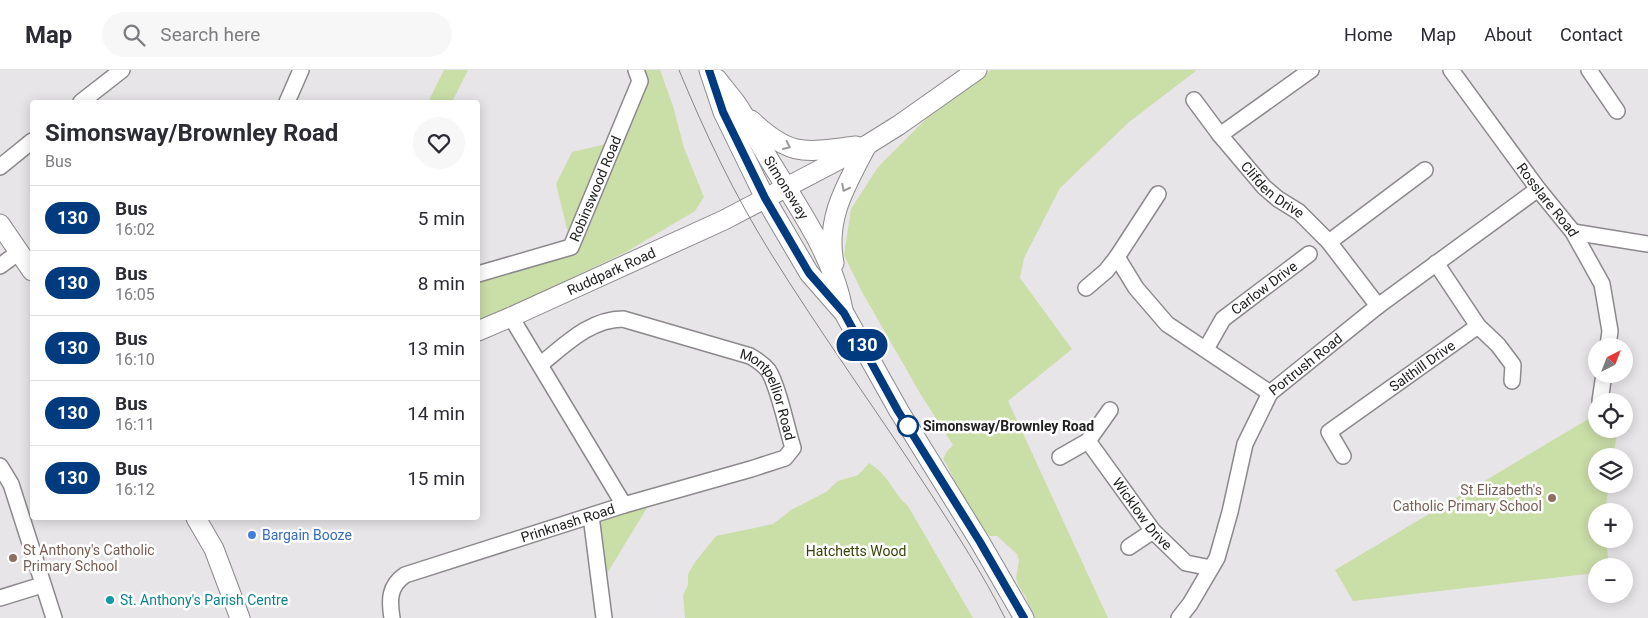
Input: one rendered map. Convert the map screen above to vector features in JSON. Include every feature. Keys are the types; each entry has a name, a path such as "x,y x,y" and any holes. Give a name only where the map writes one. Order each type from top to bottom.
{"street":[{"path":"84,100 122,70"},
{"path":"288,100 300,70"},
{"name":"Robinswood Road","path":"480,273 570,247 640,80 636,70"},
{"name":"Simonsway","path":"709,70 737,104 786,187"},
{"name":"Simonsway","path":"709,70 723,112 765,198 809,273 834,295 898,411 980,542 1024,618"},
{"name":"Ruddpark Road","path":"480,330 745,209 867,145 899,125 977,70"},
{"path":"1220,135 1311,70"},
{"name":"Rosslare Road","path":"1451,70 1538,189 1573,232 1602,284 1610,331 1609,338"},
{"path":"1589,70 1617,111"},
{"name":"Clifden Drive","path":"1194,100 1220,135 1264,187 1278,199 1300,212 1328,242 1378,306"},
{"path":"737,104 760,128 794,150 811,151 867,145"},
{"path":"0,167 30,143"},
{"path":"834,295 832,249 834,217 840,199 867,145"},
{"path":"1328,242 1425,170"},
{"path":"786,187 782,195 782,204 796,224 834,295"},
{"name":"Portrush Road","path":"1179,618 1190,604 1216,558 1230,512 1245,444 1270,393 1378,306 1538,189"},
{"path":"1086,288 1106,271 1118,257 1158,194"},
{"path":"0,224 30,268"},
{"path":"1573,232 1648,244"},
{"path":"0,266 19,252"},
{"name":"Carlow Drive","path":"1206,349 1223,319 1309,254"},
{"path":"1118,257 1136,288 1168,324 1270,393"},
{"path":"1436,263 1478,326 1498,345 1513,365 1512,381"},
{"name":"Prinknash Road","path":"392,618 390,597 392,588 397,580 406,575 624,505 511,317"},
{"name":"Montpellior Road","path":"541,364 572,339 598,323 609,319 622,319 750,356 761,363 769,372 793,448 785,458 751,470 624,505"},
{"name":"Salthill Drive","path":"1343,456 1329,432 1478,326"},
{"path":"1060,457 1088,441 1110,410"},
{"name":"Wicklow Drive","path":"1088,441 1153,531 1186,563 1211,568"},
{"path":"0,466 11,484 54,618"},
{"path":"591,516 604,618"},
{"path":"197,520 214,550 240,618"},
{"path":"1129,547 1153,531"},
{"path":"0,598 42,585"}],"green space":[{"path":"444,70 468,70 453,100 429,100"},
{"path":"640,70 660,70 673,106 684,148 704,197 695,211 626,252 480,321 480,281 570,255 582,243 643,87"},
{"path":"991,70 1197,70 1128,123 1060,188 1024,258 1020,278 1072,349 1008,401 1108,618 1033,618 1026,597 1019,587 1016,578 1019,561 1017,554 997,536 990,536 973,516 943,459 953,445 921,395 862,292 844,255 851,209 878,167 937,108"},
{"path":"606,144 569,237 556,184 572,152"},
{"name":"St Elizabeth's Catholic Primary School","path":"1588,419 1588,438 1616,438 1614,448 1588,448 1588,493 1608,493 1606,503 1588,503 1588,548 1607,548 1608,558 1588,558 1588,574 1353,601 1335,570"},
{"name":"Hatchetts Wood","path":"869,463 882,473 908,506 973,618 685,618 683,595 688,585 688,574 716,536 773,524 791,510 826,492 838,481 858,475"},
{"path":"653,498 600,585 591,516"}],"tram line":[{"path":"679,70 721,163 744,208 770,252 949,522 1005,618"}],"bus line":[{"name":"130","path":"709,70 723,112 765,198 809,273 844,313 898,411 980,542 1024,618"}],"place":[{"name":"Simonsway/Brownley Road","path":"908,426"},
{"name":"St Elizabeth's Catholic Primary School","path":"1552,498"},
{"name":"Bargain Booze","path":"252,535"},
{"name":"St Anthony's Catholic Primary School","path":"13,558"},
{"name":"St. Anthony's Parish Centre","path":"110,600"}]}
